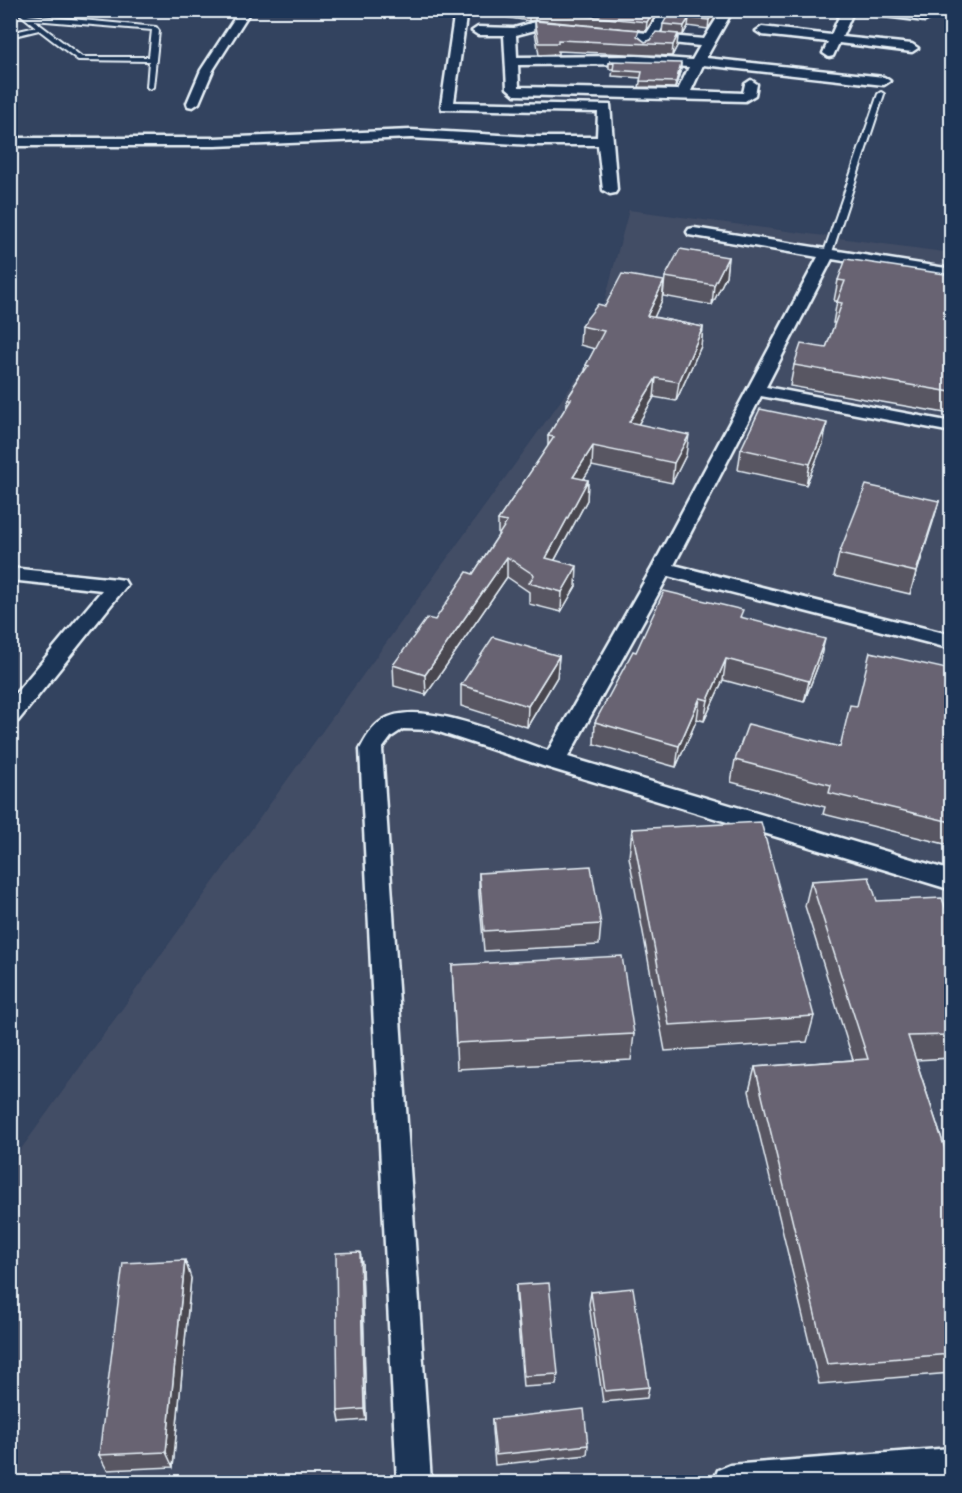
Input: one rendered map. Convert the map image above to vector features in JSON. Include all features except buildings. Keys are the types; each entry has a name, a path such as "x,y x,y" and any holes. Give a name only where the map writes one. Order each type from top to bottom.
{"street":[{"path":"193,103 207,70 246,10"},
{"path":"461,10 447,106 605,108 604,141 610,190"},
{"path":"637,60 668,10"},
{"path":"679,98 696,62 728,10"},
{"path":"829,53 848,10"},
{"path":"859,10 918,34"},
{"path":"536,26 548,16"},
{"path":"754,43 770,16"},
{"path":"478,31 511,31 536,26 707,44"},
{"path":"511,31 515,91 679,98 745,97 749,95 751,84"},
{"path":"762,31 835,40 918,34"},
{"path":"512,61 696,62 884,81"},
{"path":"10,142 215,142 389,134 604,141"},
{"path":"694,232 951,274"},
{"path":"554,761 662,568 827,255"},
{"path":"754,390 951,427"},
{"path":"662,568 951,642"},
{"path":"10,574 117,585 10,716"},
{"path":"414,1482 370,749 380,732 397,722 414,718 435,722 554,761 951,881"},
{"path":"730,1482 951,1465"}],"lane":[{"path":"18,10 80,59 152,59"},
{"path":"26,17 154,27 156,31 150,87"},
{"path":"10,35 40,28"},
{"path":"827,255 881,94"}],"shaded area":[{"path":"629,210 951,253 951,1482 11,1482 11,1163 588,363"}]}
